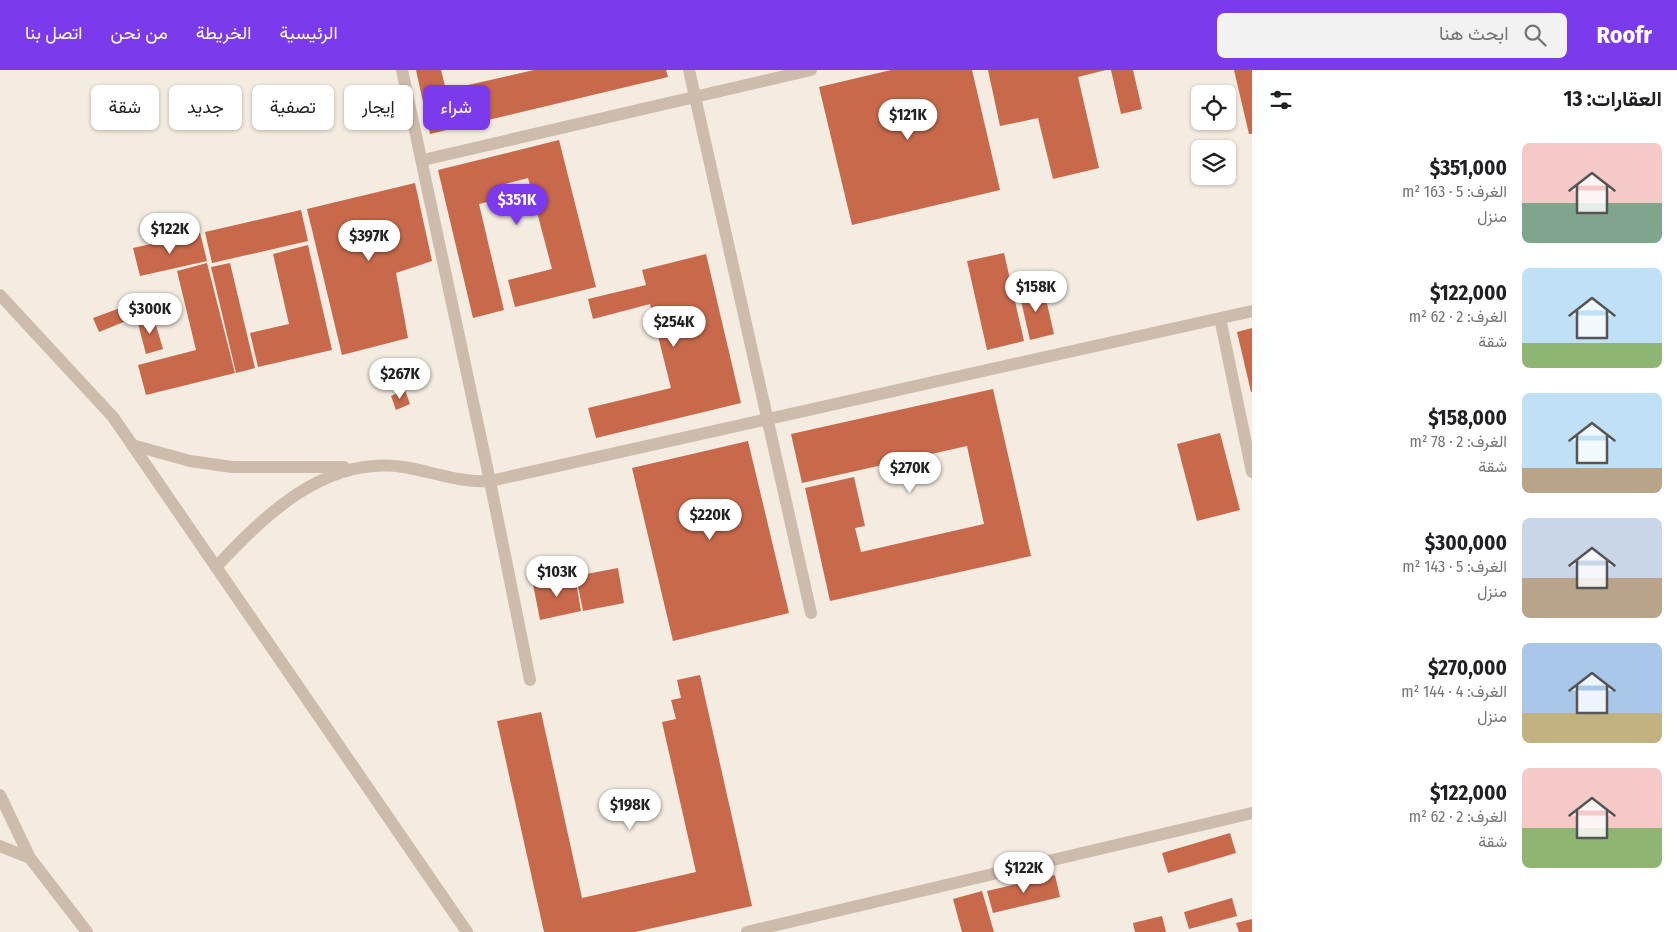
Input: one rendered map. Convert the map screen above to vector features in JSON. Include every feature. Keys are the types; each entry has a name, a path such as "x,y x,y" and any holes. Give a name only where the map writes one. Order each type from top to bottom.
{"street":[{"path":"402,70 423,160 530,680"},
{"path":"688,70 811,613"},
{"path":"423,160 811,70"},
{"path":"0,295 114,417 467,932"},
{"path":"132,445 190,461 232,467 403,467 471,482 490,481 1252,310"},
{"path":"1220,318 1252,472"},
{"path":"216,567 257,524 300,492 335,474 369,466"},
{"path":"0,795 30,858 87,932"},
{"path":"747,932 1252,813"},
{"path":"0,846 30,858"}],"building":[{"path":"416,70 441,70 445,85 423,85 423,102"},
{"path":"534,70 666,70 668,77 490,120 490,85 468,85"},
{"path":"891,70 972,70 1000,190 852,225 819,87"},
{"path":"988,70 1106,70 1078,77 1099,168 1053,179 1038,118 1000,126"},
{"path":"1111,70 1133,70 1142,109 1121,114"},
{"path":"1234,70 1252,70 1252,134 1249,134"},
{"path":"429,130 447,130 430,134"},
{"path":"559,140 596,287 515,307 508,280 552,269 528,178 497,186 500,199 479,204 504,310 473,318 438,170"},
{"path":"415,183 432,261 396,273 408,338 342,355 307,209"},
{"path":"301,210 308,241 212,263 205,232"},
{"path":"200,233 207,261 140,276 133,248"},
{"path":"308,245 332,350 258,367 250,333 289,324 273,254"},
{"path":"1004,253 1024,341 987,350 967,261"},
{"path":"706,254 741,403 596,438 588,408 671,388 650,304 593,319 588,299 646,285 642,270"},
{"path":"207,263 235,373 146,395 138,365 196,350 177,271"},
{"path":"230,263 255,368 236,373 211,267"},
{"path":"1043,286 1054,334 1030,340 1019,292"},
{"path":"131,304 136,317 99,332 93,318"},
{"path":"153,315 163,349 146,354 137,320"},
{"path":"1252,328 1252,392 1251,392 1237,332"},
{"path":"993,389 1031,556 830,601 805,488 854,477 865,526 855,528 861,552 984,524 967,446 802,483 791,434"},
{"path":"405,390 410,404 396,410 391,396"},
{"path":"1220,433 1240,510 1197,521 1177,444"},
{"path":"748,441 789,613 673,641 632,468"},
{"path":"618,568 624,603 583,611 576,576"},
{"path":"575,576 581,611 540,620 533,584"},
{"path":"700,675 752,906 635,932 544,932 497,721 541,712 582,898 696,872 662,722 676,719 671,700 681,698 677,680"},
{"path":"1230,833 1236,853 1168,873 1162,853"},
{"path":"1055,875 1060,897 993,913 987,891"},
{"path":"982,891 994,932 962,932 953,899"},
{"path":"1232,898 1237,916 1189,929 1184,912"},
{"path":"1162,916 1166,932 1135,932 1133,923"},
{"path":"1252,919 1252,932 1239,932 1236,923"}]}
